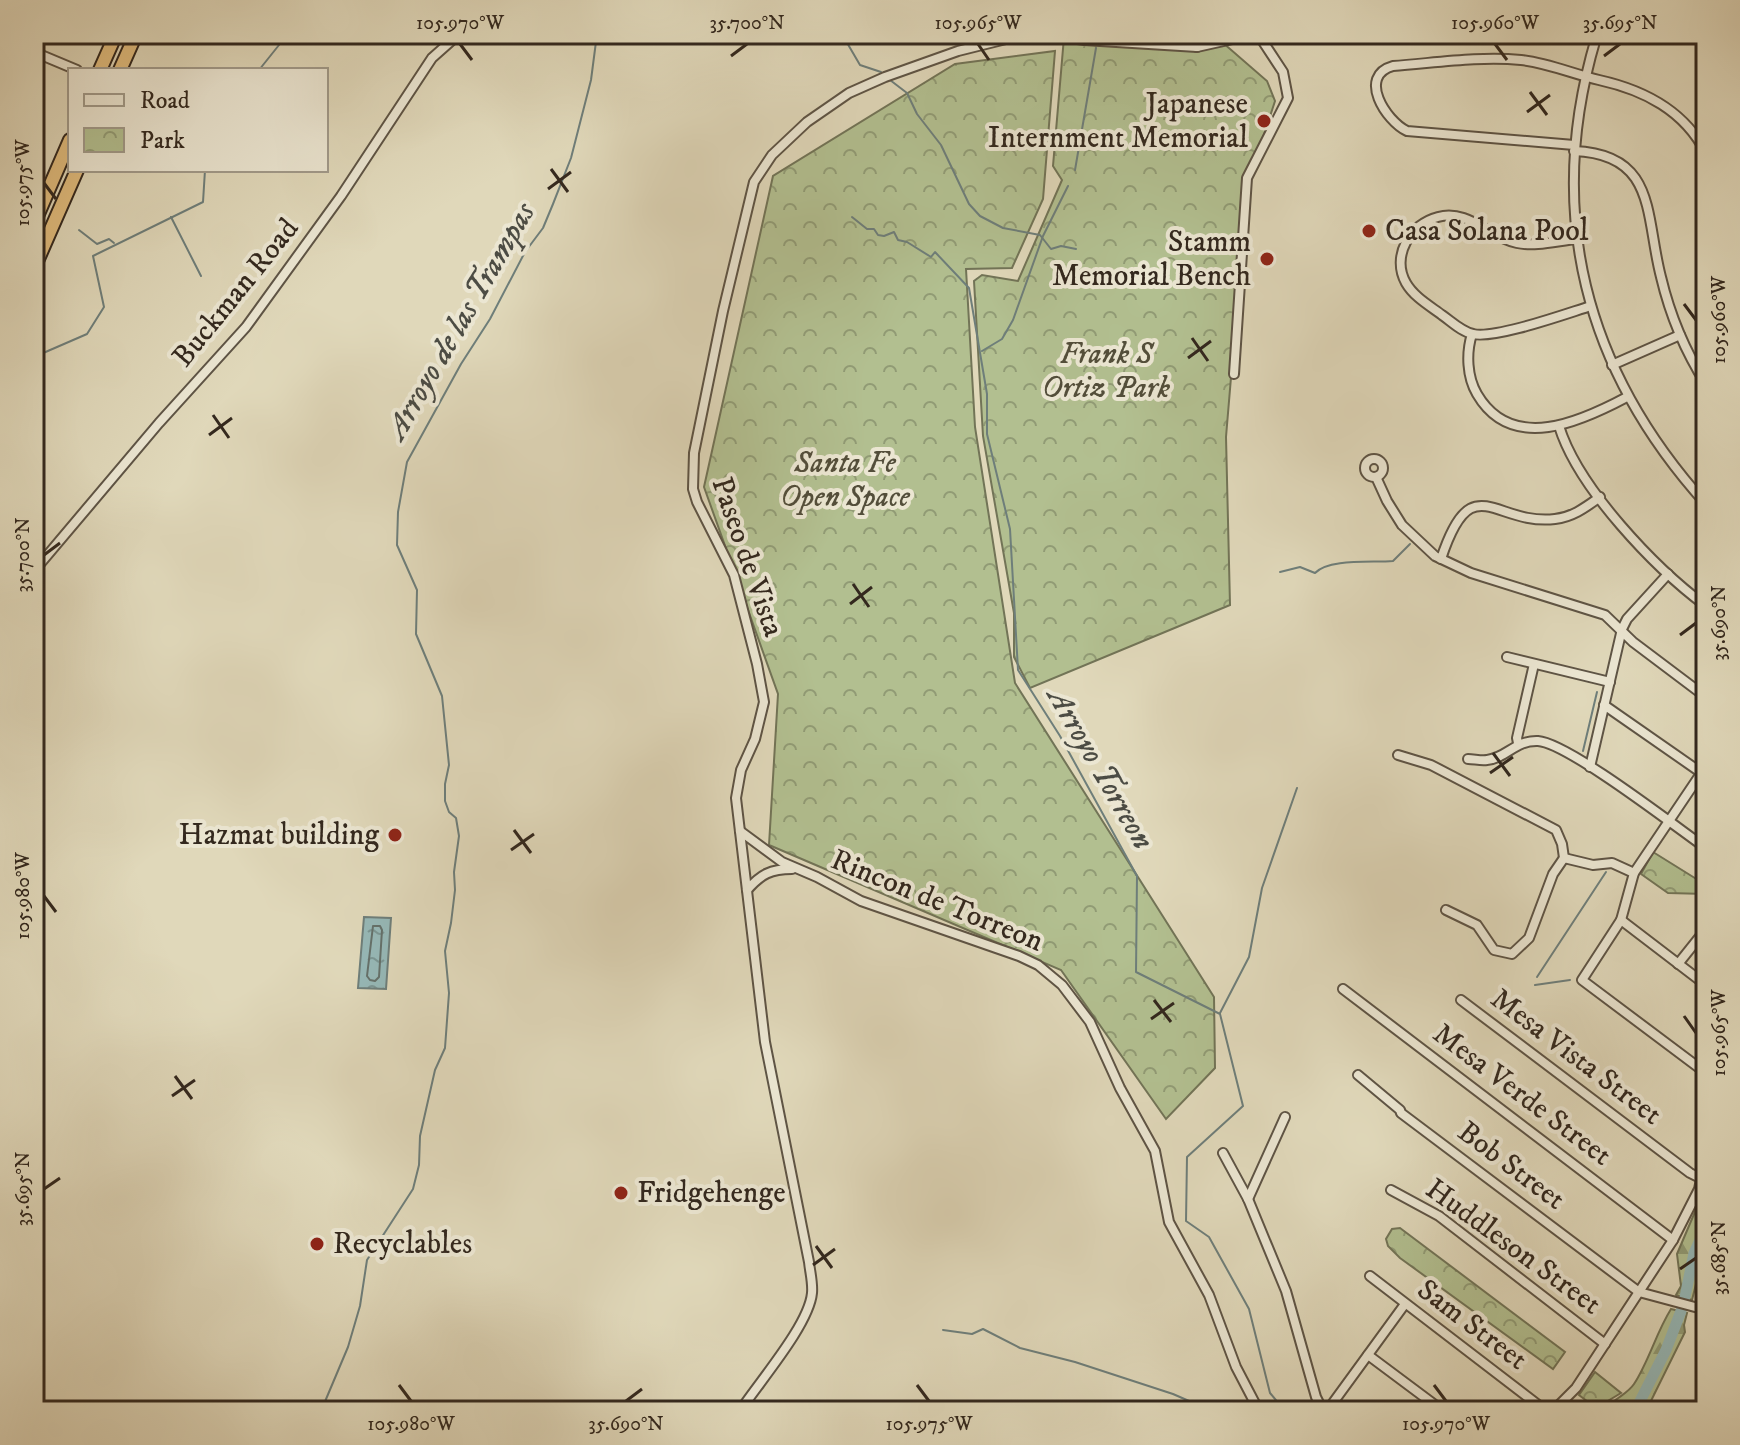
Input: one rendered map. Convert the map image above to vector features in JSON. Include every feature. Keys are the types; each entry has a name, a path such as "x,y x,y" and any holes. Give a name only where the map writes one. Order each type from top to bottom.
{"highway":[{"path":"101,68 116,34"},
{"path":"121,68 136,34"},
{"path":"34,223 68,145"},
{"path":"34,268 76,172"}],"street":[{"name":"Buckman Road","path":"34,571 159,423 246,327 341,196 432,58 459,34"},
{"path":"1197,34 1197,47"},
{"path":"1234,374 1247,178 1288,98 1283,72 1257,34"},
{"name":"Paseo de Vista","path":"740,1411 797,1329 809,1307 812,1292 809,1262 765,1042 736,798 741,770 755,739 764,702 734,575 693,489 693,471 715,345 754,182 772,155 807,122 849,93 958,51 1010,38 1052,35 1197,47 1257,34"},
{"path":"1691,34 1706,44"},
{"path":"1597,35 1586,75 1574,148 1577,239 1591,306 1627,397 1661,451 1706,504"},
{"path":"34,52 72,68"},
{"path":"1706,153 1688,126 1654,99 1632,88 1523,60 1388,67 1377,79 1377,94 1382,108 1401,128 1421,133 1574,148 1617,161 1634,175 1648,202 1661,278 1680,335 1703,373 1706,384"},
{"path":"1577,239 1522,244 1463,217 1447,215 1427,220 1405,243 1401,263 1403,277 1419,298 1472,334 1489,335 1591,306"},
{"path":"1472,334 1468,356 1474,388 1484,404 1497,416 1517,425 1559,426 1587,417 1627,397"},
{"path":"1612,365 1680,335"},
{"path":"1559,426 1566,443 1600,497 1632,538 1706,606"},
{"path":"1376,477 1402,525 1441,559 1471,573 1610,618 1633,642 1706,697"},
{"path":"1441,559 1454,524 1470,509 1495,507 1551,520 1574,514 1600,497"},
{"path":"1590,767 1622,629 1627,619 1668,574"},
{"path":"1507,657 1610,682"},
{"path":"1518,743 1534,664"},
{"path":"1604,705 1704,771 1634,873 1621,920 1582,980 1706,1073"},
{"path":"1468,759 1486,761 1501,756 1518,743 1540,741 1590,767 1706,848"},
{"path":"1398,755 1431,765 1556,830 1562,844 1564,858 1553,874 1529,938 1512,954 1494,950 1477,925 1446,910"},
{"name":"Rincon de Torreon","path":"740,831 782,862 892,914 1019,956 1038,965 1062,985 1090,1022 1120,1088 1155,1151 1169,1222 1209,1295 1236,1367 1259,1411"},
{"path":"1564,858 1593,865 1612,863 1634,873"},
{"name":"Rincon de Torreon","path":"747,890 760,875 778,869 797,869"},
{"path":"1621,920 1706,985"},
{"path":"1678,964 1702,934"},
{"name":"Mesa Verde Street","path":"1343,989 1673,1240"},
{"name":"Mesa Vista Street","path":"1461,1000 1690,1173 1704,1177"},
{"name":"Bob Street","path":"1358,1075 1401,1113 1639,1292 1705,1310"},
{"path":"1248,1199 1285,1117"},
{"path":"1223,1153 1248,1199 1286,1291 1316,1397 1325,1411 1405,1304"},
{"path":"1553,1411 1576,1388 1673,1240 1704,1177 1701,1170 1706,1156"},
{"name":"Huddleson Street","path":"1391,1190 1439,1216 1605,1344"},
{"name":"Sam Street","path":"1370,1276 1546,1411"},
{"path":"1368,1355 1443,1411"},
{"path":"1700,1411 1705,1397 1706,1372"}],"green space":[{"name":"Frank S Ortiz Park","path":"1064,37 1167,46 1222,42 1267,81 1275,101 1247,187 1226,437 1230,605 1030,688 1014,657 1014,613 983,436 974,281 982,275 1018,281 1062,180 1053,166"},
{"name":"Santa Fe Open Space","path":"1055,51 1043,199 1012,268 966,269 975,427 1015,683 1214,997 1215,1068 1166,1119 1061,970 769,845 778,694 704,487 773,176 955,64"},
{"path":"1653,852 1706,885 1706,894 1668,893 1641,874"},
{"path":"1706,1186 1706,1261 1698,1276 1692,1300 1676,1295 1681,1286 1677,1254"},
{"path":"1400,1228 1565,1352 1553,1369 1400,1258 1388,1246 1386,1239 1392,1229"},
{"path":"1671,1309 1687,1313 1685,1332 1646,1411 1607,1411 1634,1384"},
{"path":"1595,1372 1621,1393 1596,1408 1579,1395"}],"water":[{"path":"364,917 391,918 386,989 358,988"}],"waterway":[{"path":"261,68 279,45 281,34"},
{"name":"Arroyo de las Trampas","path":"321,1411 348,1347 360,1306 367,1260 413,1189 419,1165 420,1136 435,1070 445,1048 449,993 445,951 451,923 459,836 456,818 449,812 445,801 449,765 442,696 416,634 417,590 397,545 398,512 407,462 525,252 543,228 571,158 591,80 597,34"},
{"path":"846,41 860,65 881,72"},
{"path":"1075,170 1096,48"},
{"path":"890,80 907,93 917,114 941,145 969,204 980,216 1003,228 1040,235 1051,249 1061,246 1076,249"},
{"path":"34,357 87,334 104,307 93,256 203,202 205,172"},
{"path":"982,351 1002,339 1013,320 1043,236 1068,186"},
{"path":"171,217 201,276"},
{"name":"Arroyo Torreon","path":"852,217 867,229 874,229 878,235 894,232 898,240 931,257 935,252 969,288 987,394 987,434 1010,529 1018,670 1060,736 1137,876 1136,972 1220,1014 1243,1106 1187,1157 1186,1221 1209,1237 1249,1309 1270,1393 1285,1411"},
{"path":"79,230 97,244 109,239 114,243"},
{"path":"1280,572 1300,567 1315,573 1341,563 1393,561 1410,544"},
{"path":"1583,751 1597,692"},
{"path":"1220,1013 1249,957 1262,888 1297,788"},
{"path":"1537,977 1606,872"},
{"path":"1535,985 1570,980"},
{"path":"1685,1297 1694,1253 1706,1227"},
{"path":"1635,1411 1666,1350 1681,1311"},
{"path":"943,1330 972,1334 983,1329 1020,1348 1075,1362 1173,1394 1212,1411"},
{"path":"1216,1411 1245,1402"}],"place":[{"name":"Japanese Internment Memorial","path":"1264,121"},
{"name":"Casa Solana Pool","path":"1369,231"},
{"name":"Stamm Memorial Bench","path":"1267,259"},
{"name":"Hazmat building","path":"395,835"},
{"name":"Fridgehenge","path":"621,1193"},
{"name":"Recyclables","path":"317,1244"}]}
